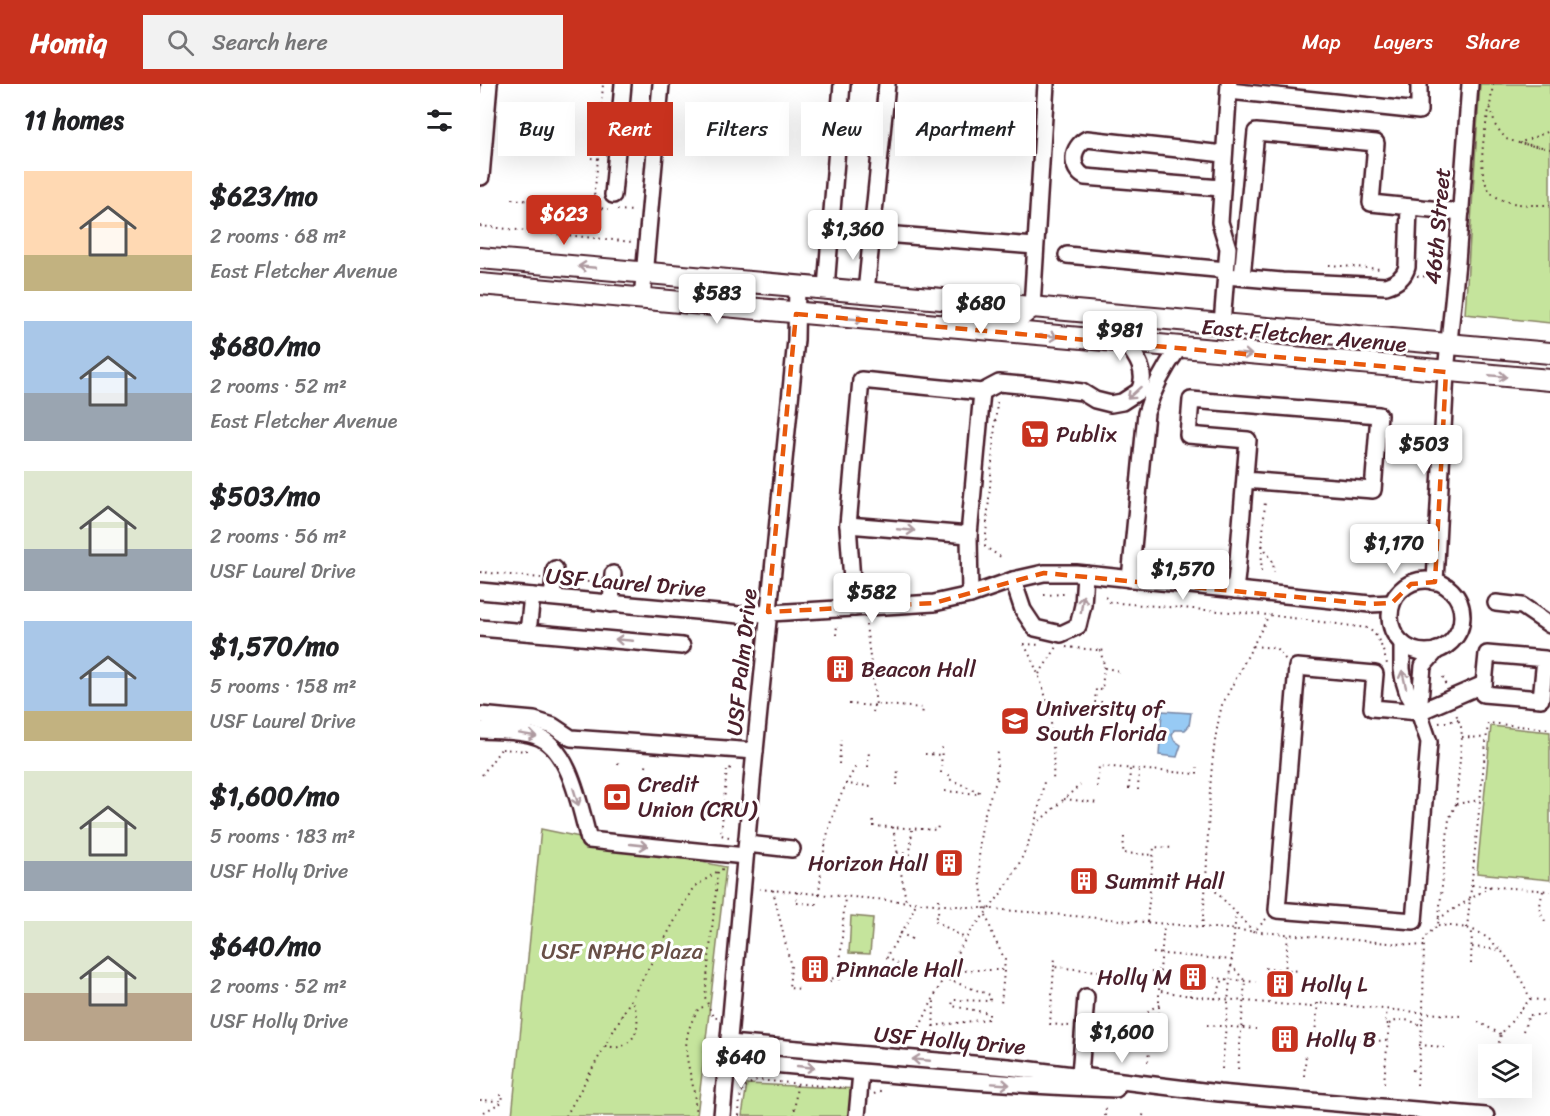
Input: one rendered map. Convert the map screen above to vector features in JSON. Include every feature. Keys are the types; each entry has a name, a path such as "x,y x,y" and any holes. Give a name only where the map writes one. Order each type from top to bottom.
{"main road":[{"name":"East Fletcher Avenue","path":"480,258 1550,353"},
{"name":"East Fletcher Avenue","path":"480,284 1550,380"},
{"path":"911,324 979,316 1012,319 1032,307"}],"street":[{"path":"482,177 489,84"},
{"path":"615,202 623,84"},
{"path":"642,299 661,84"},
{"path":"826,288 842,84"},
{"path":"866,292 887,84"},
{"path":"1032,307 1046,84"},
{"path":"1222,324 1228,248 1220,222 1221,188 1229,88 1419,111 1419,84"},
{"name":"46th Street","path":"1446,372 1470,84"},
{"path":"1242,278 1256,132 1376,143 1371,203 1461,212"},
{"path":"1221,188 1085,177 1078,173 1074,163 1074,152 1080,143 1087,140 1224,154"},
{"path":"1067,255 1226,273 1242,278 1386,286 1405,274 1409,207"},
{"path":"872,233 1035,246"},
{"name":"USF Palm Drive","path":"729,1043 768,612 794,363 797,285"},
{"path":"1126,343 1137,358 1143,373 1139,391 1122,402 1111,404 1095,400 1082,392 999,383 990,393 969,535 970,595 1013,580 1044,573 1085,574 1370,604 1392,603"},
{"path":"1130,579 1146,414 1166,365 1179,348"},
{"path":"1435,582 1446,372"},
{"path":"854,608 848,525 861,380 990,393"},
{"path":"1235,590 1248,440 1188,435 1191,400 1379,415 1373,490 1245,480"},
{"path":"848,525 969,535"},
{"path":"552,574 552,597"},
{"path":"1013,580 1023,610 1035,628 1061,634 1078,626 1083,605 1085,574"},
{"path":"611,579 611,604"},
{"path":"1423,581 1435,582 1446,586 1460,604 1462,615 1460,627 1455,637 1447,645 1426,652 1414,651 1395,636 1390,624 1392,603 1401,590 1411,584 1423,581"},
{"name":"USF Laurel Drive","path":"480,591 740,615 934,603 970,595"},
{"path":"528,632 531,596"},
{"path":"1496,603 1522,606 1550,625"},
{"path":"480,628 682,646"},
{"path":"1402,643 1404,681 1408,694 1419,712 1429,742 1414,921 1277,910 1297,668 1375,674 1372,708 1419,712 1484,684"},
{"path":"1419,712 1423,666 1437,650"},
{"path":"1487,654 1547,655 1542,699 1483,694 1484,684 1487,654"},
{"path":"480,715 534,720 553,726 571,738 755,751"},
{"path":"480,730 535,735 550,743 565,762 589,840 746,850 792,849"},
{"path":"1080,1075 1086,998"},
{"path":"722,1116 729,1043"},
{"name":"USF Holly Drive","path":"729,1043 1080,1075 1219,1093 1486,1116"},
{"name":"USF Holly Drive","path":"727,1060 1016,1085 1219,1093"},
{"path":"857,1116 861,1073"}],"path":[{"path":"593,207 603,84"},
{"path":"1493,84 1485,127 1482,174 1494,195 1523,204 1550,205"},
{"path":"1490,106 1495,125 1506,139 1550,150"},
{"path":"1519,143 1550,131"},
{"path":"1519,143 1542,147"},
{"path":"591,159 598,159"},
{"path":"512,199 601,208"},
{"path":"615,202 638,212"},
{"path":"480,226 635,243"},
{"path":"1329,265 1381,269"},
{"path":"1410,275 1435,278"},
{"path":"990,393 985,547 1001,557"},
{"path":"1261,571 1265,500"},
{"path":"1262,545 1273,562 1274,572"},
{"path":"480,572 552,574"},
{"path":"568,580 611,579"},
{"path":"1044,595 1064,594"},
{"path":"1105,597 1110,602 1118,603 1269,615 1367,627 1377,637 1388,669"},
{"path":"1202,928 1210,797 1218,720 1222,705 1269,615"},
{"path":"836,635 837,625"},
{"path":"866,625 875,705 873,712"},
{"path":"1024,644 1039,674 1048,703 1053,733 1053,783"},
{"path":"1253,646 1276,648 1290,664"},
{"path":"1039,674 1057,647"},
{"path":"1100,650 1104,666 1102,690 1096,689 1095,702 1102,702"},
{"path":"1104,666 1107,670 1120,671 1119,673"},
{"path":"1417,1085 1424,1012 1424,938 1438,925 1449,819 1456,804 1461,737 1459,720 1443,677"},
{"path":"849,704 923,708 922,716"},
{"path":"1433,724 1459,720"},
{"path":"1467,928 1488,723 1550,729"},
{"path":"1461,737 1487,738"},
{"path":"839,764 841,740"},
{"path":"941,773 942,743"},
{"path":"482,775 502,747 526,751 527,748"},
{"path":"868,767 869,750"},
{"path":"998,752 997,778 984,813 978,864 984,909 1005,960 1001,1004"},
{"path":"925,754 942,755"},
{"path":"618,764 619,759"},
{"path":"1151,771 1152,763"},
{"path":"819,894 829,824 845,784 856,766"},
{"path":"1097,787 1099,766 1197,774 1197,767"},
{"path":"729,837 721,835 727,768 734,769"},
{"path":"897,785 898,769"},
{"path":"1129,789 1131,769"},
{"path":"1138,790 1139,770"},
{"path":"945,791 979,794 949,779 950,774"},
{"path":"914,1038 946,972 966,939 1021,862 1035,825 1044,782"},
{"path":"845,784 871,786"},
{"path":"1035,825 1080,785"},
{"path":"1064,800 1099,803"},
{"path":"1456,804 1480,800"},
{"path":"873,820 873,826 937,830 938,826"},
{"path":"893,827 906,902"},
{"path":"897,853 910,854 912,829"},
{"path":"1124,837 1123,853 1153,855"},
{"path":"1147,923 1154,847 1174,848"},
{"path":"816,861 822,861"},
{"path":"566,1116 693,888 726,867"},
{"path":"717,1018 713,1017 705,997 718,871"},
{"path":"816,876 821,876"},
{"path":"1206,881 1254,932"},
{"path":"1472,885 1550,891"},
{"path":"1438,919 1491,886"},
{"path":"759,889 1424,946"},
{"path":"773,890 791,967 789,988 802,989"},
{"path":"1543,891 1540,910 1542,918 1547,923"},
{"path":"797,892 796,903 816,904 816,907"},
{"path":"830,982 830,978 839,979 845,896"},
{"path":"939,899 938,914 934,920 966,939"},
{"path":"898,964 886,957 916,903"},
{"path":"1222,1069 1236,912"},
{"path":"1254,932 1272,914"},
{"path":"1159,1020 1161,954 1167,918"},
{"path":"1438,925 1467,928 1479,933 1502,950 1524,982 1530,999"},
{"path":"1471,964 1472,930"},
{"path":"900,933 912,939"},
{"path":"1285,971 1288,935"},
{"path":"1472,947 1502,950"},
{"path":"1153,953 1232,960"},
{"path":"1054,967 1055,958"},
{"path":"1232,965 1245,981 1238,1070"},
{"path":"1265,968 1300,972"},
{"path":"946,972 1004,970"},
{"path":"933,1026 989,1019 989,1013 952,1006 952,1000 990,1001 990,995 943,978"},
{"path":"1215,978 1256,982"},
{"path":"1215,999 1223,979"},
{"path":"1190,988 1190,996"},
{"path":"1161,991 1215,999 1311,1007 1318,1003 1461,1016"},
{"path":"933,1039 934,997"},
{"path":"605,1046 618,1048 634,1035 639,1024 637,1011 631,999"},
{"path":"1530,999 1550,1001"},
{"path":"1498,1044 1501,1034 1530,999"},
{"path":"1315,1034 1318,1003"},
{"path":"1142,1022 1142,1018 1150,1010 1160,1005"},
{"path":"694,1116 696,1098 685,1052 686,1035 691,1020 699,1008 708,1006"},
{"path":"1387,1009 1385,1024 1389,1024"},
{"path":"1523,1031 1529,1015 1550,1015"},
{"path":"1389,1024 1406,1019 1422,1026"},
{"path":"1478,1022 1501,1034"},
{"path":"1383,1083 1389,1024"},
{"path":"1207,1025 1256,1029"},
{"path":"1148,1062 1150,1039"},
{"path":"1361,1040 1388,1041"},
{"path":"962,1051 963,1041"},
{"path":"1420,1045 1444,1047"},
{"path":"1305,1076 1306,1054"},
{"path":"1411,1070 1418,1069"},
{"path":"739,1116 741,1092 747,1084 757,1080 848,1088"},
{"path":"794,1116 797,1083"},
{"path":"870,1100 872,1095 880,1091 877,1090"},
{"path":"501,1094 503,1102"},
{"path":"480,1100 503,1102"},
{"path":"484,1112 503,1102"},
{"path":"1105,1116 1106,1108"},
{"path":"1143,1116 1144,1111"}],"highlighted area":[{"path":"796,314 1446,372 1435,582 1411,584 1392,603 1370,604 1044,573 934,603 768,612"}],"green space":[{"path":"1480,84 1550,84 1550,323 1465,314"},
{"path":"1491,726 1550,732 1550,880 1477,873"},
{"name":"USF NPHC Plaza","path":"541,829 726,867 697,1116 512,1116"},
{"path":"851,916 873,918 870,954 849,953"},
{"path":"747,1084 860,1089 857,1116 742,1116"}],"water":[{"path":"1162,711 1191,713 1189,726 1185,730 1174,730 1172,735 1174,740 1181,745 1177,757 1159,755"}],"place":[{"name":"Publix","path":"1035,434"},
{"name":"Beacon Hall","path":"840,669"},
{"name":"University of South Florida","path":"1015,721"},
{"name":"Credit Union (CRU)","path":"617,797"},
{"name":"Horizon Hall","path":"949,863"},
{"name":"Summit Hall","path":"1084,881"},
{"name":"Pinnacle Hall","path":"815,969"},
{"name":"Holly M","path":"1193,977"},
{"name":"Holly L","path":"1280,984"},
{"name":"Holly B","path":"1285,1039"}]}
